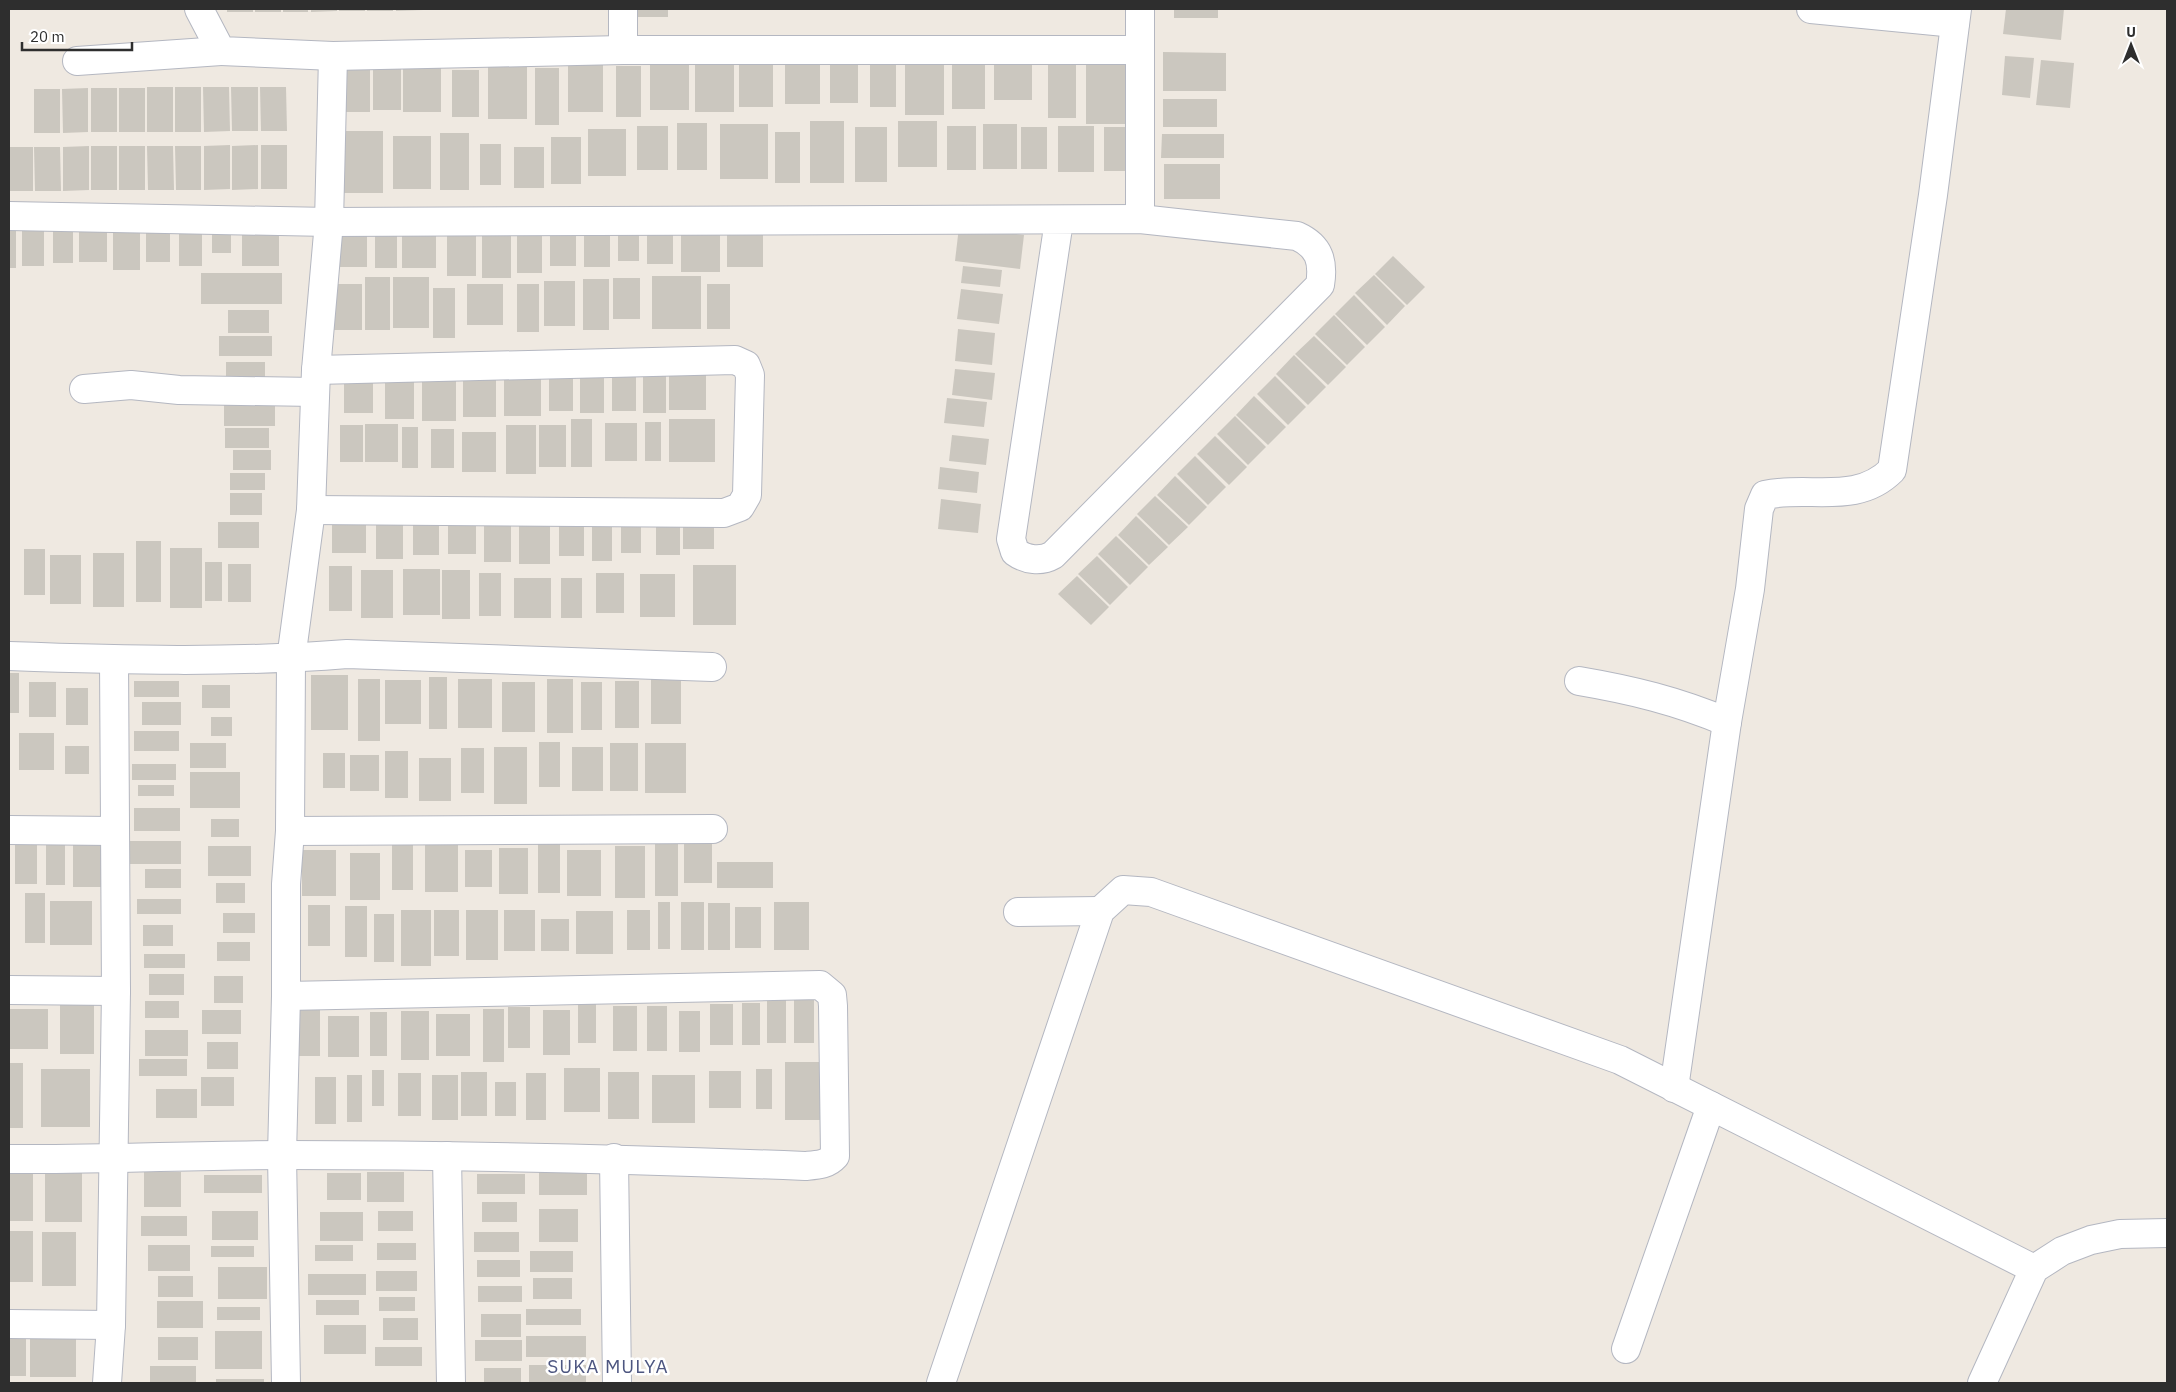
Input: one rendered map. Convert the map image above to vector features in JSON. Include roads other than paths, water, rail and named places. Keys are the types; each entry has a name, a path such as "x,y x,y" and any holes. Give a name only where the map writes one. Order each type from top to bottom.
{"street":[{"path":"199,9 220,51"},
{"path":"622,50 623,9"},
{"path":"1140,9 1140,220"},
{"path":"1674,1088 1727,722 1750,589 1759,509 1765,495 1778,492 1837,493 1860,489 1881,481 1892,470 1933,195 1956,16 1811,9"},
{"path":"77,61 220,51 333,56 622,50 1140,50"},
{"path":"286,1383 282,1155 286,996 286,884 290,831 291,659 311,510 315,381 329,222 333,56"},
{"path":"9,216 329,222 1140,220 1297,236 1308,241 1319,256 1323,267 1320,285 1053,554 1046,559 1028,559 1015,552 1011,539 1059,221"},
{"path":"84,389 131,386 179,390 315,381 735,360 746,365 750,375 747,494 740,507 724,513 311,510"},
{"path":"9,656 114,660 291,659 347,654 712,667"},
{"path":"107,1383 111,1325 116,991 113,831 114,660"},
{"path":"1579,681 1623,688 1685,704 1727,722"},
{"path":"290,831 713,829"},
{"path":"9,830 113,831"},
{"path":"941,1383 1100,911 1123,890 1151,892 1620,1060 2034,1269"},
{"path":"1018,912 1100,911"},
{"path":"9,1159 112,1160 282,1155 447,1156 614,1158 805,1166 821,1165 830,1161 835,1156 834,1006 832,995 827,988 820,985 286,996"},
{"path":"9,990 116,991"},
{"path":"1626,1349 1711,1106"},
{"path":"447,1156 451,1383"},
{"path":"614,1158 616,1383"},
{"path":"1982,1383 2034,1269 2062,1251 2091,1240 2120,1234 2167,1233"},
{"path":"9,1324 111,1325"}],"district":[{"name":"SUKA MULYA","path":"608,1366"}]}
